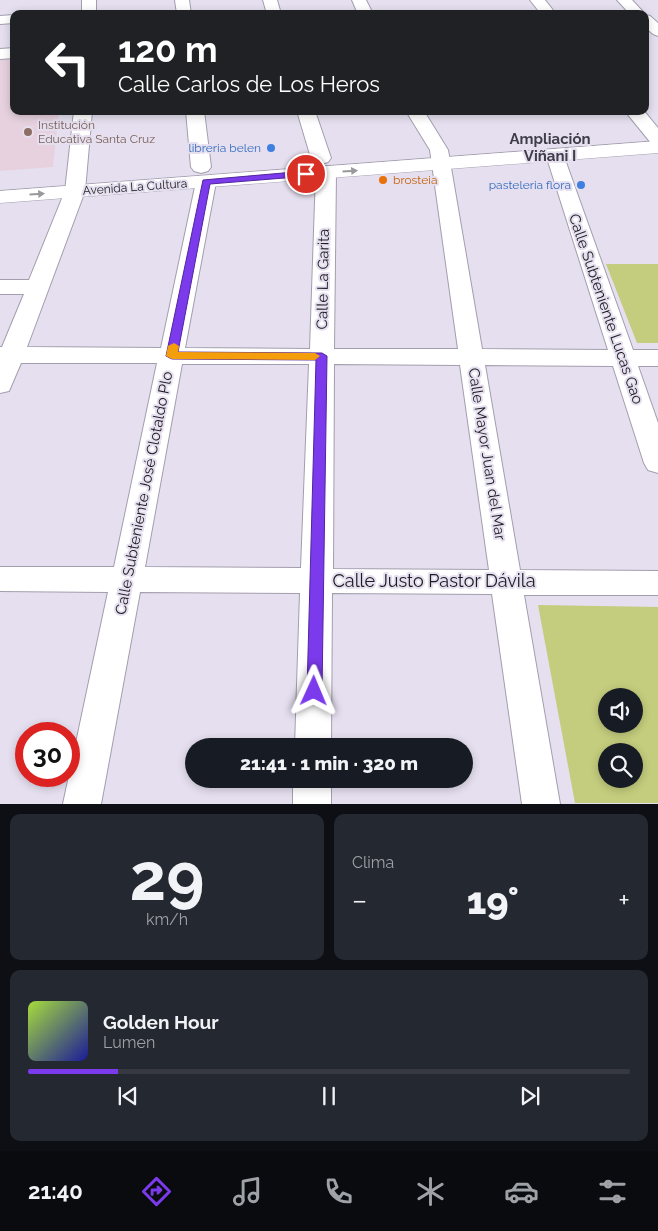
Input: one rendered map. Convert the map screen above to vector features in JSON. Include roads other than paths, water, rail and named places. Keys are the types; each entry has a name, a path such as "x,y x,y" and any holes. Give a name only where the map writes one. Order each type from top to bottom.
{"main road":[{"name":"Avenida La Cultura","path":"0,181 76,183 440,157 657,139"},
{"name":"Avenida La Cultura","path":"440,157 555,155 657,139"},
{"name":"Avenida La Cultura","path":"0,196 76,183"}],"street":[{"path":"537,0 546,10"},
{"path":"624,0 635,10"},
{"path":"0,385 6,355 38,287 76,183 83,115"},
{"name":"Calle Subteniente José Clotaldo Plo","path":"82,804 172,356 204,174 196,115"},
{"name":"Calle La Garita","path":"307,115 323,165 322,356 313,738"},
{"name":"Calle Mayor Juan del Mar","path":"417,115 440,157 541,804"},
{"path":"637,115 657,139"},
{"name":"Calle Subteniente Lucas Gao","path":"555,155 658,463"},
{"path":"0,288 38,287"},
{"path":"6,355 658,358"},
{"name":"Calle Justo Pastor Dávila","path":"0,579 658,583"},
{"path":"312,788 312,804"}],"place":[{"name":"Institución Educativa Santa Cruz","path":"28,132"},
{"name":"libreria belen","path":"271,148"},
{"name":"brosteia","path":"383,180"},
{"name":"pasteleria flora","path":"581,185"}],"district":[{"name":"Ampliación Viñani I","path":"550,148"}]}
